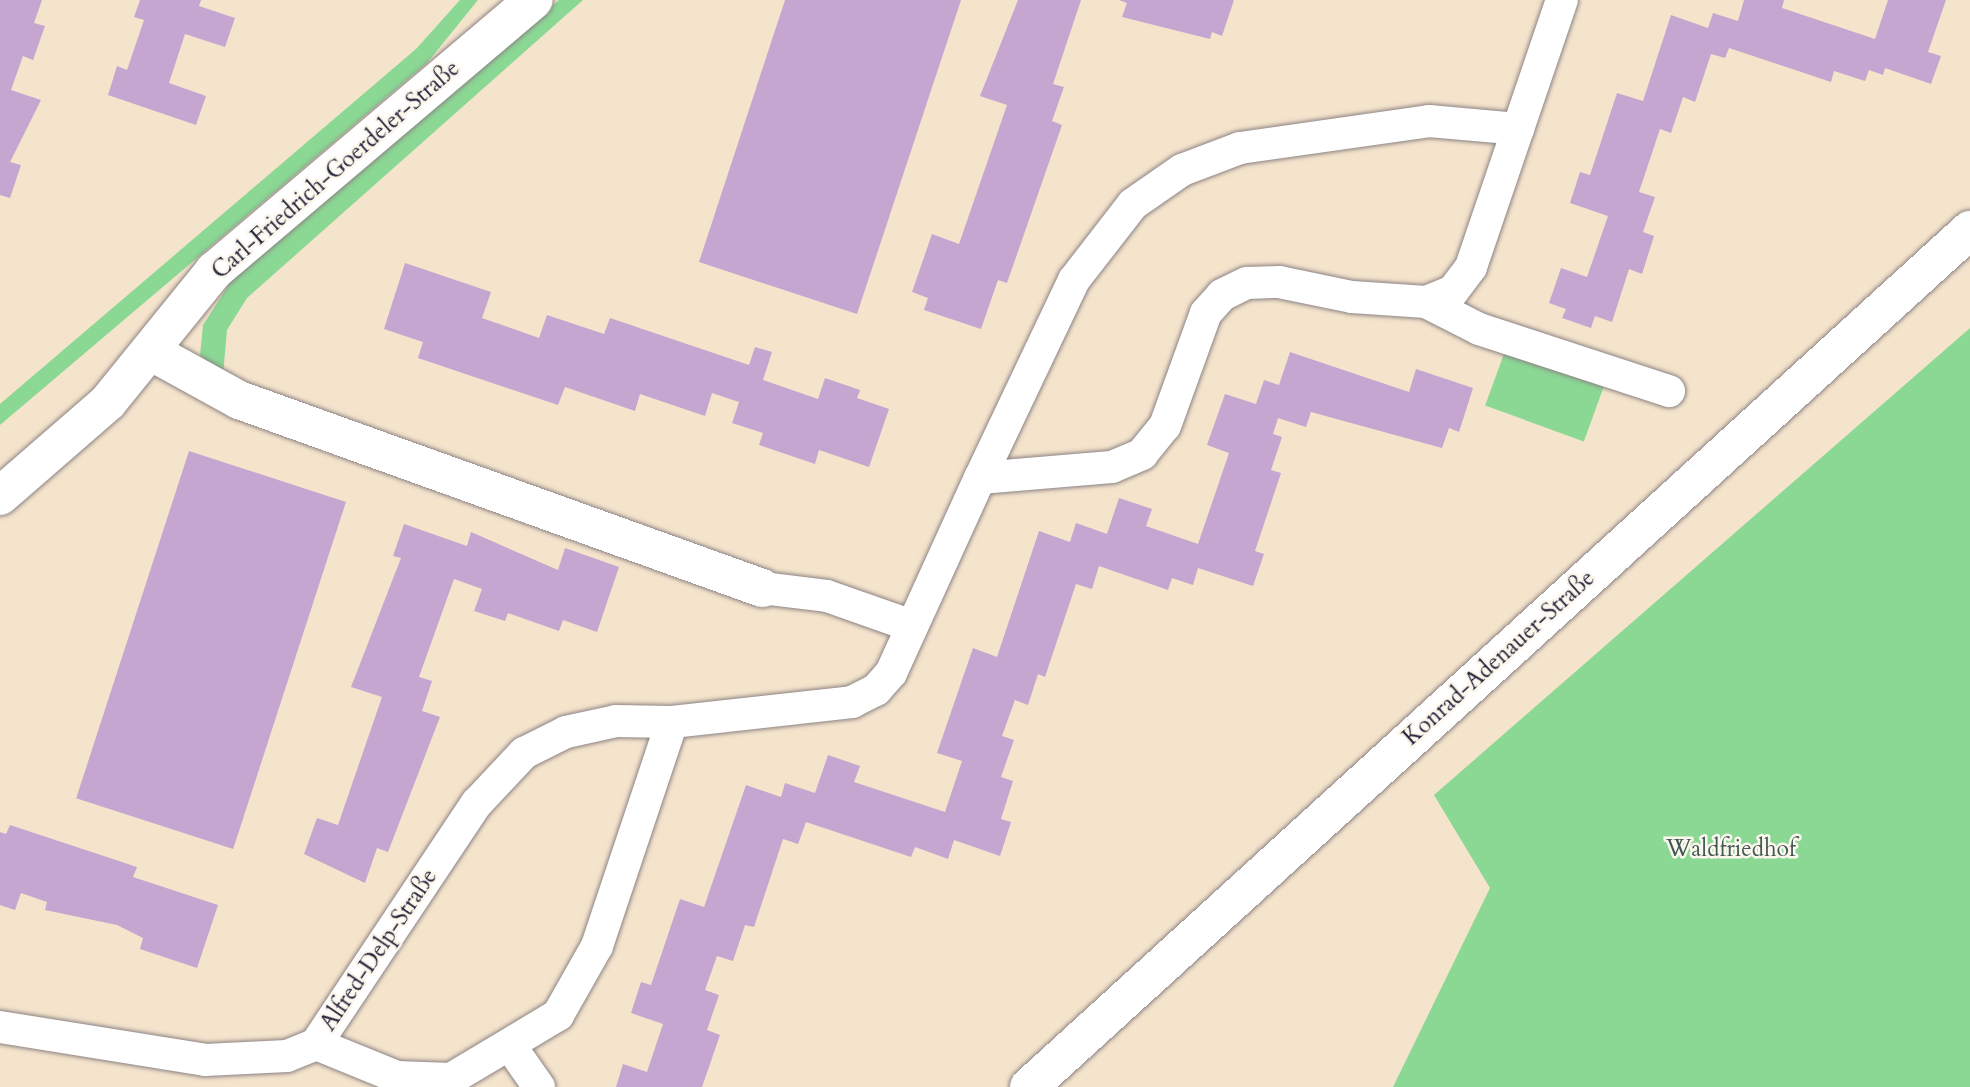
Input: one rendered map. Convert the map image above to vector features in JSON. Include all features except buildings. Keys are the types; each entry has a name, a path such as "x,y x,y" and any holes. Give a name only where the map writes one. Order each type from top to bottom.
{"street":[{"name":"Carl-Friedrich-Goerdeler-Straße","path":"0,496 108,402 214,271 534,0"},
{"path":"1426,302 1453,291 1471,267 1562,0"},
{"name":"Alfred-Delp-Straße","path":"672,722 597,946 558,1015 511,1047 451,1079 397,1077 316,1044 477,803 524,753 566,732 616,721 672,722 852,702 891,673 1074,280 1133,204 1182,170 1240,148 1429,121 1518,129"},
{"name":"Konrad-Adenauer-Straße","path":"1029,1087 1970,230"},
{"path":"980,478 1112,467 1142,454 1165,426 1206,313 1222,295 1247,283 1426,302 1479,329 1669,391"},
{"name":"Carl-Friedrich-Goerdeler-Straße","path":"0,465 96,384 150,351"},
{"path":"150,351 239,400 762,588 827,596 912,626"},
{"path":"0,1027 204,1073 287,1056 316,1044"},
{"path":"511,1047 539,1087"}],"green space":[{"path":"460,0 478,0 427,63 0,425 0,404 416,49"},
{"path":"559,0 583,0 247,298 227,330 223,375 200,355 203,325 232,280"},
{"name":"Waldfriedhof","path":"1970,328 1970,1087 1393,1087 1490,888 1434,795"},
{"path":"1505,351 1604,387 1584,441 1485,406"}]}
